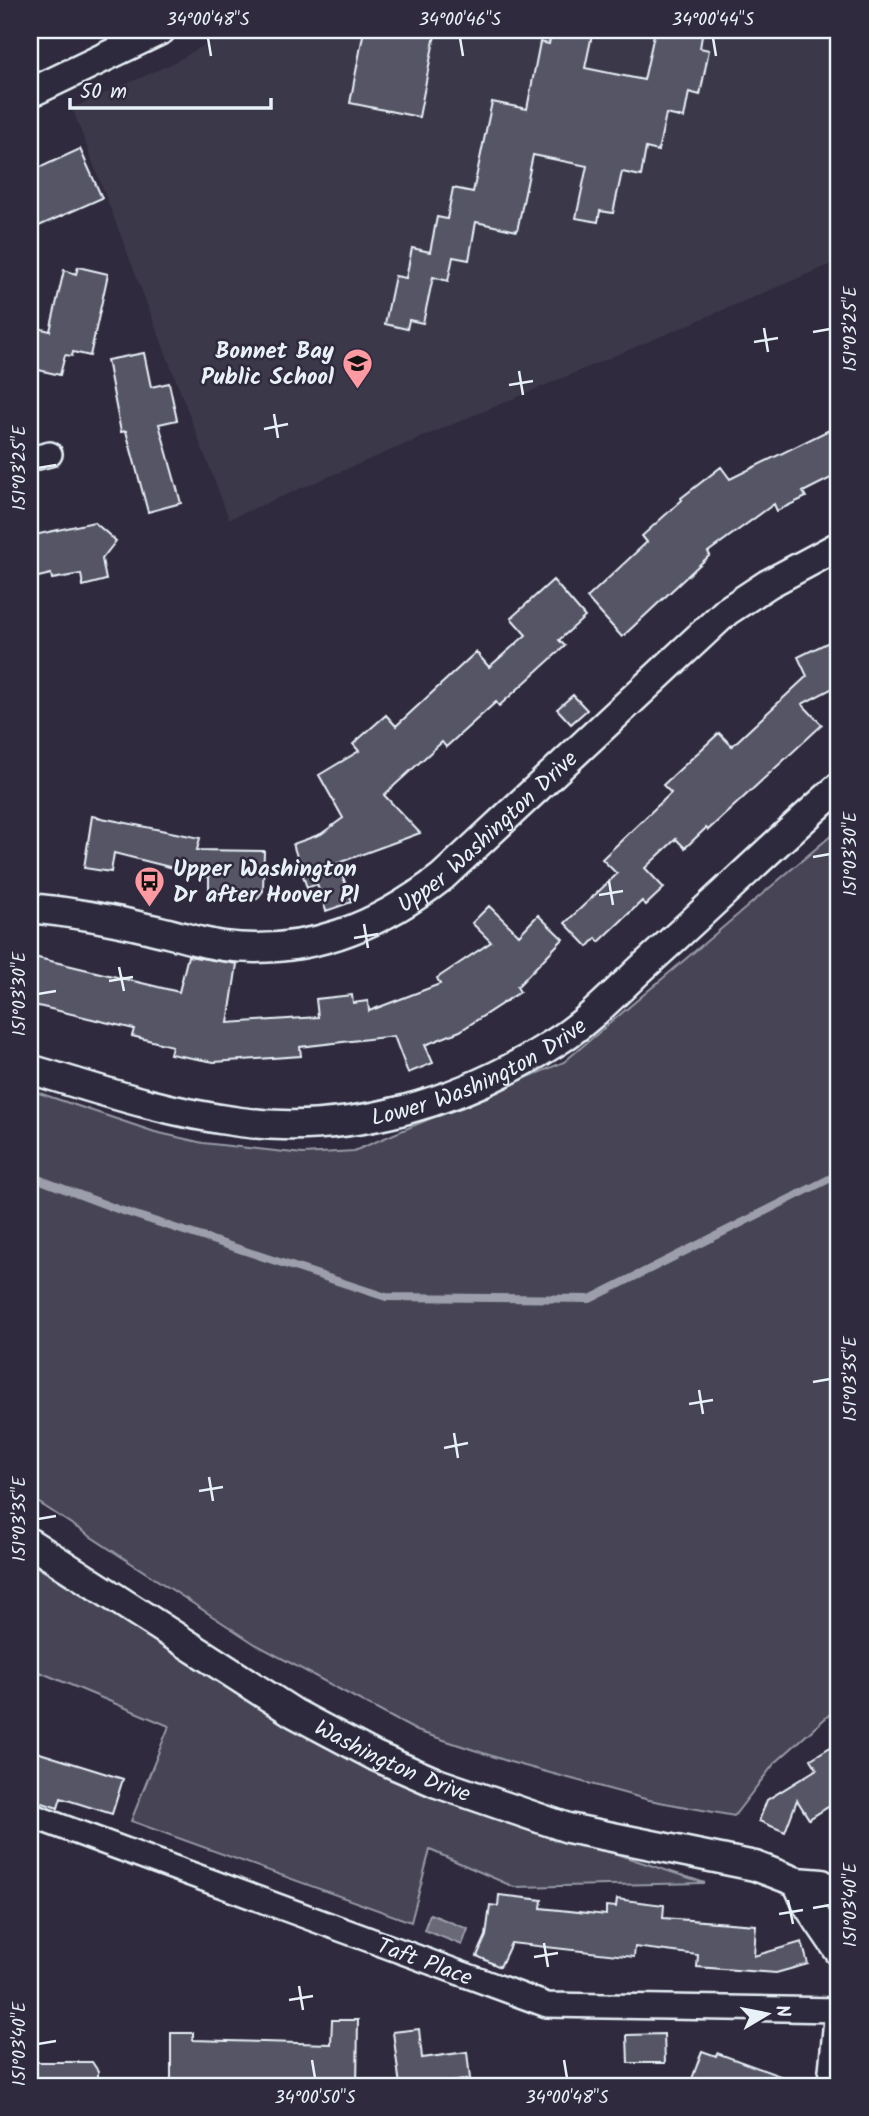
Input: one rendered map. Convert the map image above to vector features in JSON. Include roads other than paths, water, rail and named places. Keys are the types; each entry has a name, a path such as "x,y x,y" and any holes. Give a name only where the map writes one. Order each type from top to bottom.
{"street":[{"path":"30,93 161,30"},
{"name":"Upper Washington Drive","path":"30,908 75,912 223,946 261,948 335,938 368,925 409,903 442,877 727,611 768,584 839,546"},
{"name":"Lower Washington Drive","path":"30,1069 144,1103 192,1114 254,1123 343,1123 400,1112 447,1097 499,1075 558,1042 839,788"},
{"name":"Washington Drive","path":"30,1543 283,1707 375,1756 437,1783 568,1828 755,1866 797,1882 822,1884 839,1899"},
{"name":"Taft Place","path":"30,1815 547,2005 839,2012"},
{"path":"797,1882 807,1904 839,1947"},
{"path":"832,2086 839,2012"}],"water":[{"path":"430,1914 468,1929 462,1945 424,1930"}],"waterway":[{"path":"30,1176 117,1209 386,1297 590,1299 839,1174"}],"place":[{"name":"Bonnet Bay Public School","path":"357,390"},
{"name":"Upper Washington Dr after Hoover Pl","path":"150,908"}]}
